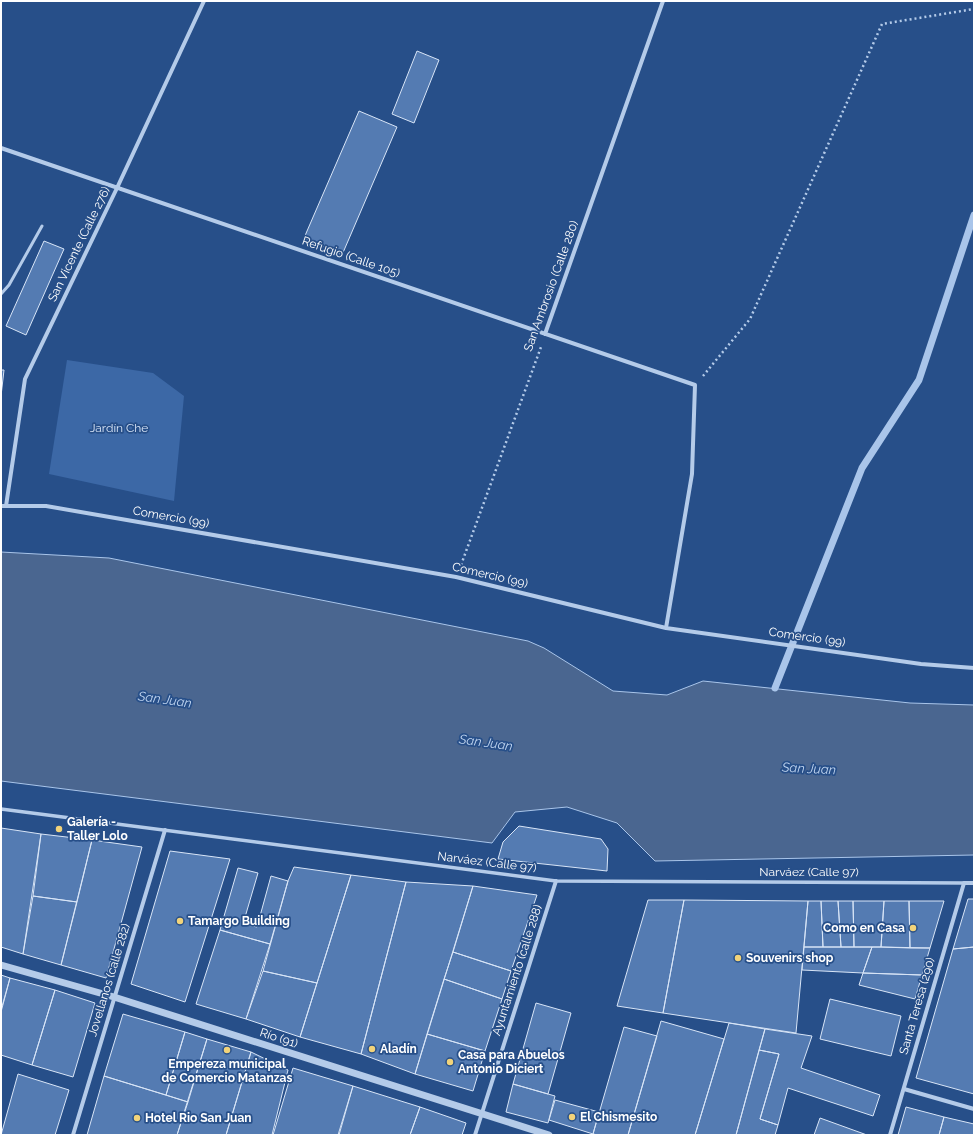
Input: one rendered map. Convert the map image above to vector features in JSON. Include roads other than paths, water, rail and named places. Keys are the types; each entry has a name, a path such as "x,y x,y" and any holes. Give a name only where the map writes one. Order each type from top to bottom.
{"street":[{"name":"San Vicente (Calle 276)","path":"3,506 25,379 117,188 204,1"},
{"name":"San Ambrosio (Calle 280)","path":"545,334 663,1"},
{"name":"Refugio (Calle 105)","path":"1,148 695,385 692,474 666,628"},
{"name":"Comercio (99)","path":"3,506 46,506 456,577 666,628 921,664 974,668"},
{"name":"Narváez (Calle 97)","path":"1,809 556,881 974,883"},
{"name":"Jovellanos (calle 282)","path":"73,1135 165,830"},
{"name":"Ayuntamiento (calle 288)","path":"475,1135 556,881"},
{"name":"Santa Teresa (290)","path":"890,1135 964,883"},
{"name":"Río (91)","path":"1,965 114,997 549,1135"},
{"path":"904,1089 974,1109"}],"lane":[{"path":"1,294 9,285 42,226"}],"water":[{"name":"San Juan","path":"1,552 109,558 528,641 544,648 613,691 667,695 703,681 910,703 974,705 974,855 655,861 617,823 567,807 515,812 492,843 1,781"}],"waterway":[{"path":"775,688 862,468 919,380 974,215"}],"place":[{"name":"Galería - Taller Lolo","path":"59,829"},
{"name":"Tamargo Building","path":"180,921"},
{"name":"Como en Casa","path":"913,928"},
{"name":"Souvenirs shop","path":"738,958"},
{"name":"Aladín","path":"372,1049"},
{"name":"Empereza municipal de Comercio Matanzas","path":"227,1050"},
{"name":"Casa para Abuelos Antonio Diciert","path":"450,1062"},
{"name":"El Chismesito","path":"572,1117"},
{"name":"Hotel Rio San Juan","path":"137,1118"}],"park label":[{"name":"Jardín Che","path":"119,428"}]}
